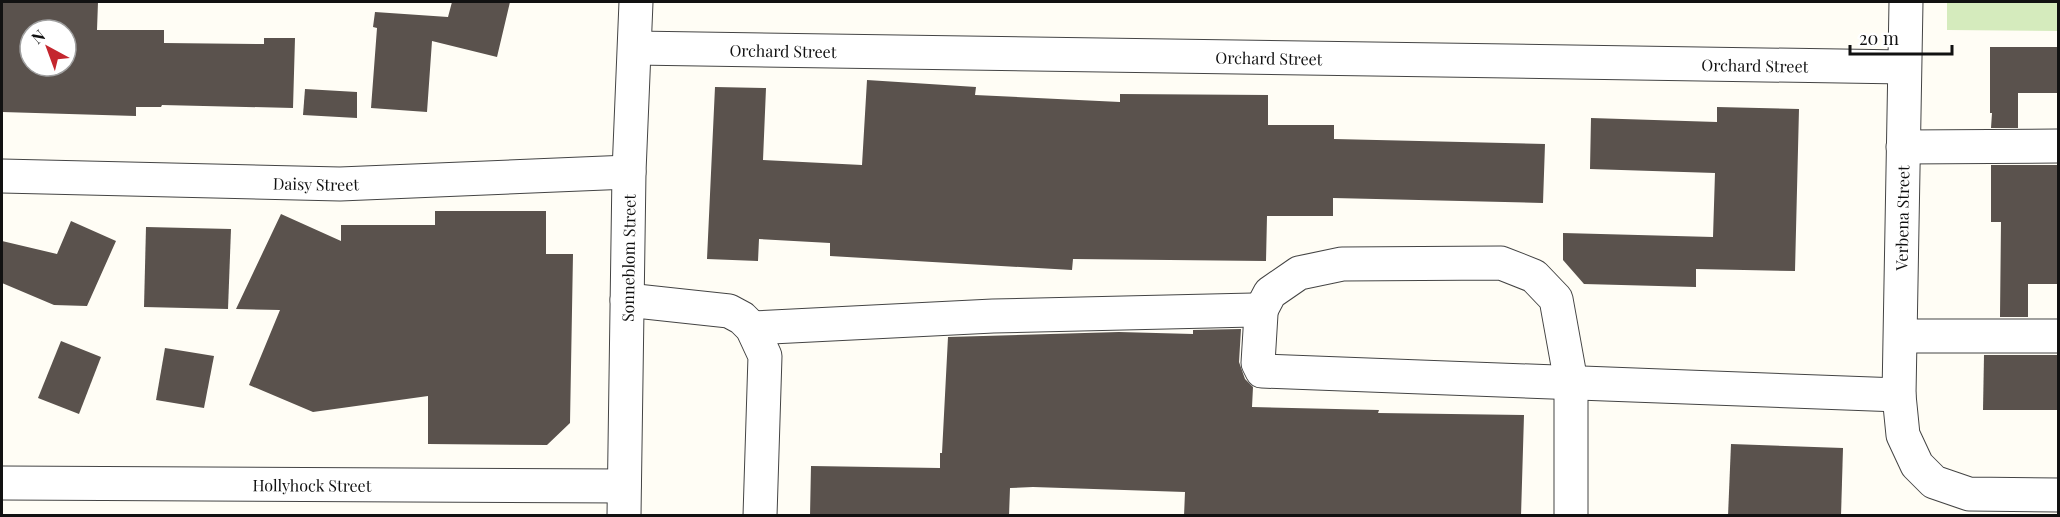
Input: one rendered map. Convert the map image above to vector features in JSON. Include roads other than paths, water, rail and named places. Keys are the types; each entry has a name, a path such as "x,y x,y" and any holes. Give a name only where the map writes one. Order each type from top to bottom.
{"street":[{"name":"Sonneblom Street","path":"624,501 629,172 636,2"},
{"name":"Verbena Street","path":"1906,2 1899,395 1903,435 1917,465 1934,482 1969,494 2044,502"},
{"name":"Orchard Street","path":"635,48 1904,67"},
{"path":"1903,147 2058,146"},
{"name":"Daisy Street","path":"2,176 340,184 629,172"},
{"path":"1571,516 1571,382 1557,299 1534,276 1502,263 1342,264 1299,273 1270,293 1260,312 1258,363 1262,370 1571,382 1899,395"},
{"path":"627,300 729,311 742,318 752,328 765,356 760,516"},
{"path":"752,328 993,316 1253,310 1260,312"},
{"path":"1901,336 2058,336"},
{"name":"Hollyhock Street","path":"2,483 624,501"}]}
